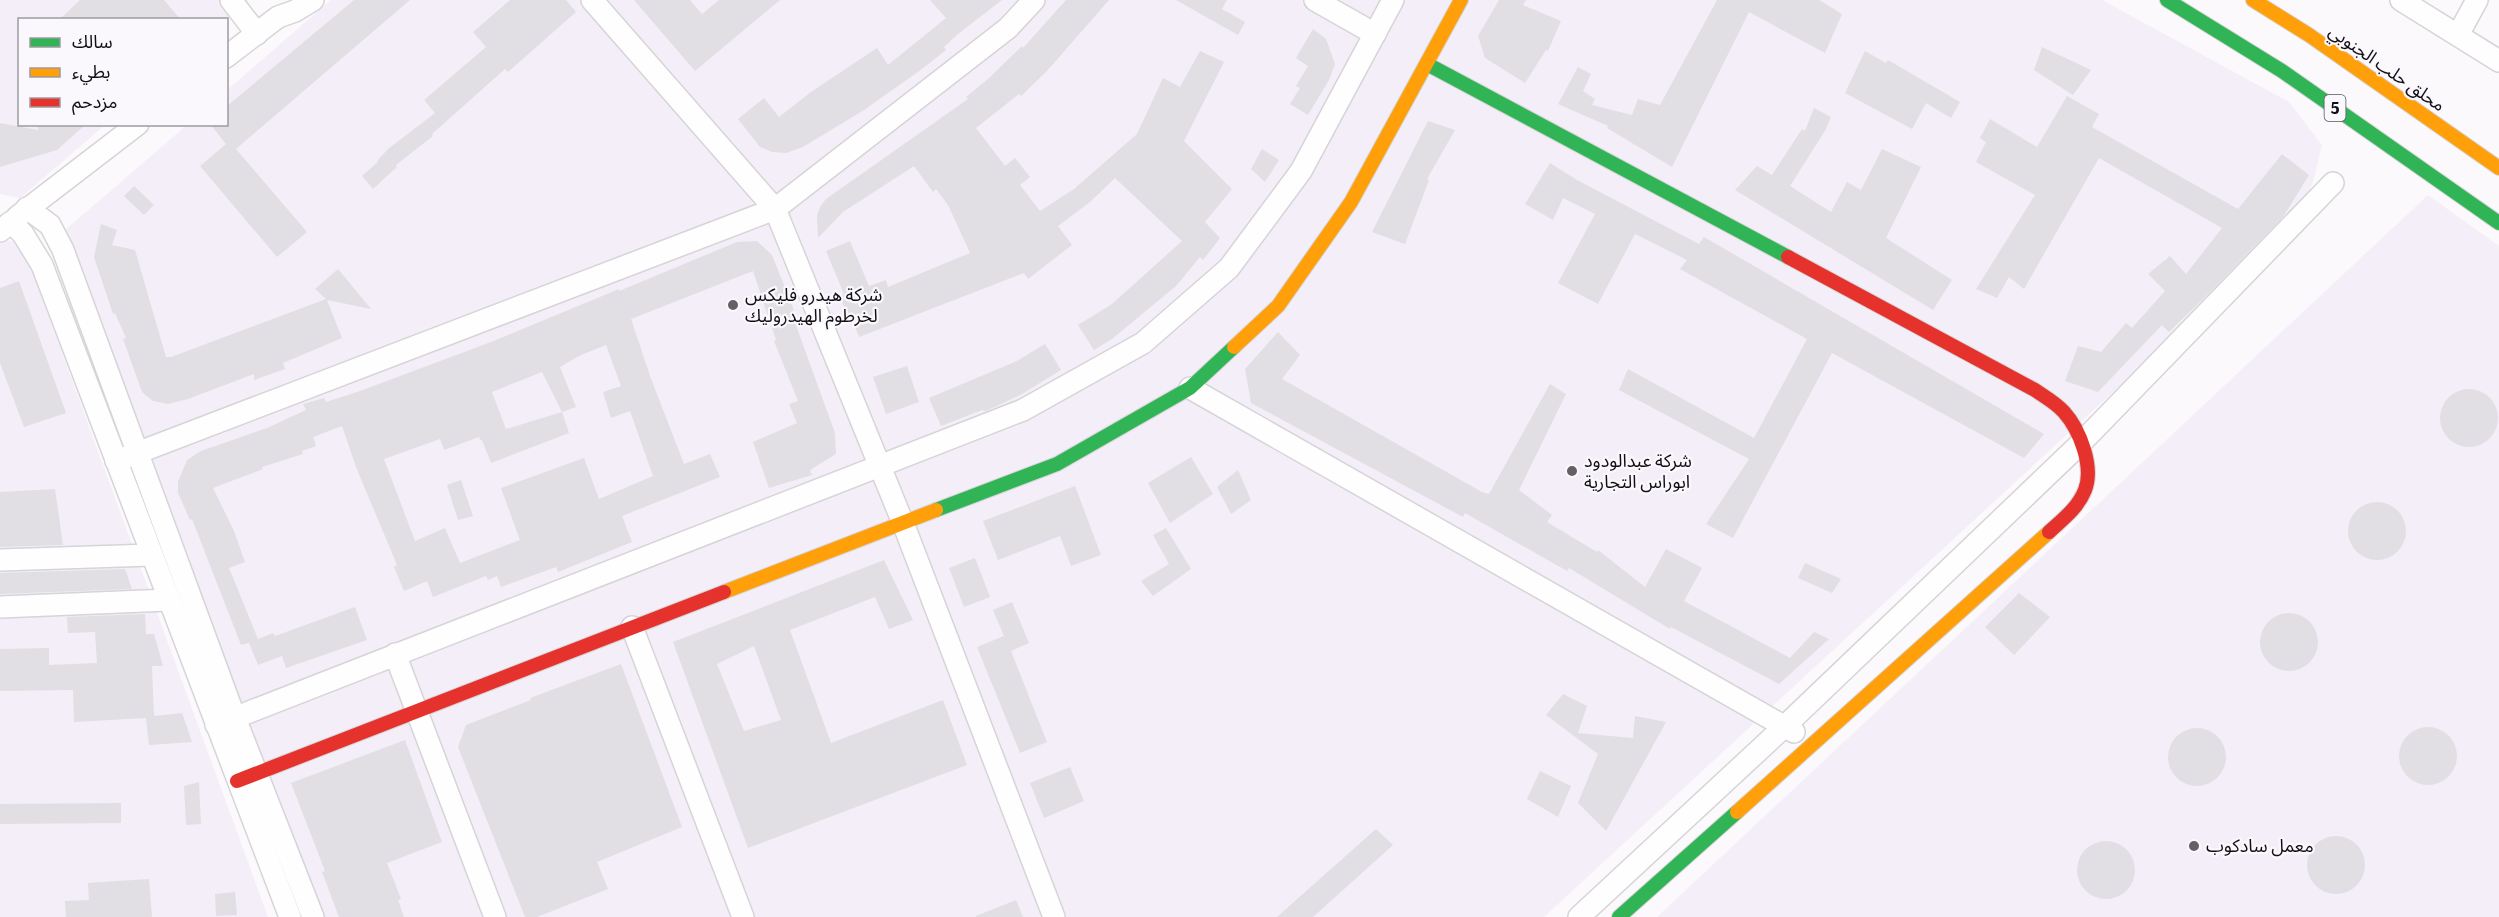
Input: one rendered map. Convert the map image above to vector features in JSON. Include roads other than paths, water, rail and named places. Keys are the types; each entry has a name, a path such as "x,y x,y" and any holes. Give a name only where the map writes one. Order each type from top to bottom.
{"main road":[{"path":"237,781 1057,464 1190,388 1278,306 1351,202 1461,0"},
{"name":"5","path":"2167,0 2282,71 2499,223"},
{"name":"محلق حلب الجنوبي","path":"2253,0 2309,35 2499,168"},
{"path":"1427,64 2035,390 2067,414 2081,443 2087,464 2088,481 2083,495 2072,511 1618,917"}],"street":[{"path":"231,0 256,34"},
{"path":"228,55 256,34 278,9 295,11 313,0"},
{"path":"592,0 775,209 903,523 1054,917"},
{"path":"116,461 775,209 1008,28 1034,0"},
{"path":"1315,0 1375,34"},
{"path":"225,721 1023,410 1143,343 1229,268 1301,171 1393,0"},
{"path":"2401,0 2499,61"},
{"path":"2458,35 2477,0"},
{"path":"135,126 4,224 28,240 42,265 168,600 225,721 257,773 313,917"},
{"path":"1579,917 1785,726 2081,443 2333,183"},
{"path":"27,208 50,225 57,237 139,452 225,721 237,781 290,917"},
{"path":"1190,388 1785,726 1811,743"},
{"path":"0,560 151,555"},
{"path":"0,607 168,600"},
{"path":"632,627 743,917"},
{"path":"394,654 495,917"},
{"path":"1599,898 1618,917"}],"place":[{"name":"شركة هيدرو فليكس لخرطوم الهيدروليك","path":"733,305"},
{"name":"شركة عبدالودود ابوراس التجارية","path":"1572,471"},
{"name":"معمل سادكوب","path":"2194,846"}]}
